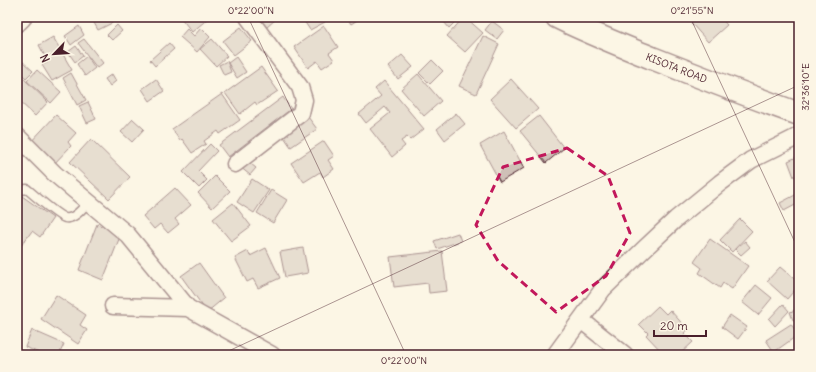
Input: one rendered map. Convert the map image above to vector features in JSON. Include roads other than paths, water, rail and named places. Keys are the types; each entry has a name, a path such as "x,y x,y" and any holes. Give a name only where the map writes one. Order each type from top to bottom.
{"street":[{"path":"17,20 20,17"},
{"path":"235,164 301,114 304,100 300,87 248,17"},
{"name":"KISOTA ROAD","path":"557,17 674,67 799,114"},
{"path":"557,354 603,289 676,219 751,160 799,135"},
{"path":"17,136 55,174 128,235 188,308 255,350 272,355"},
{"path":"113,306 188,308"},
{"path":"581,320 625,355"}],"lane":[{"path":"17,192 27,189 65,218 71,217 78,213 88,202"}]}
